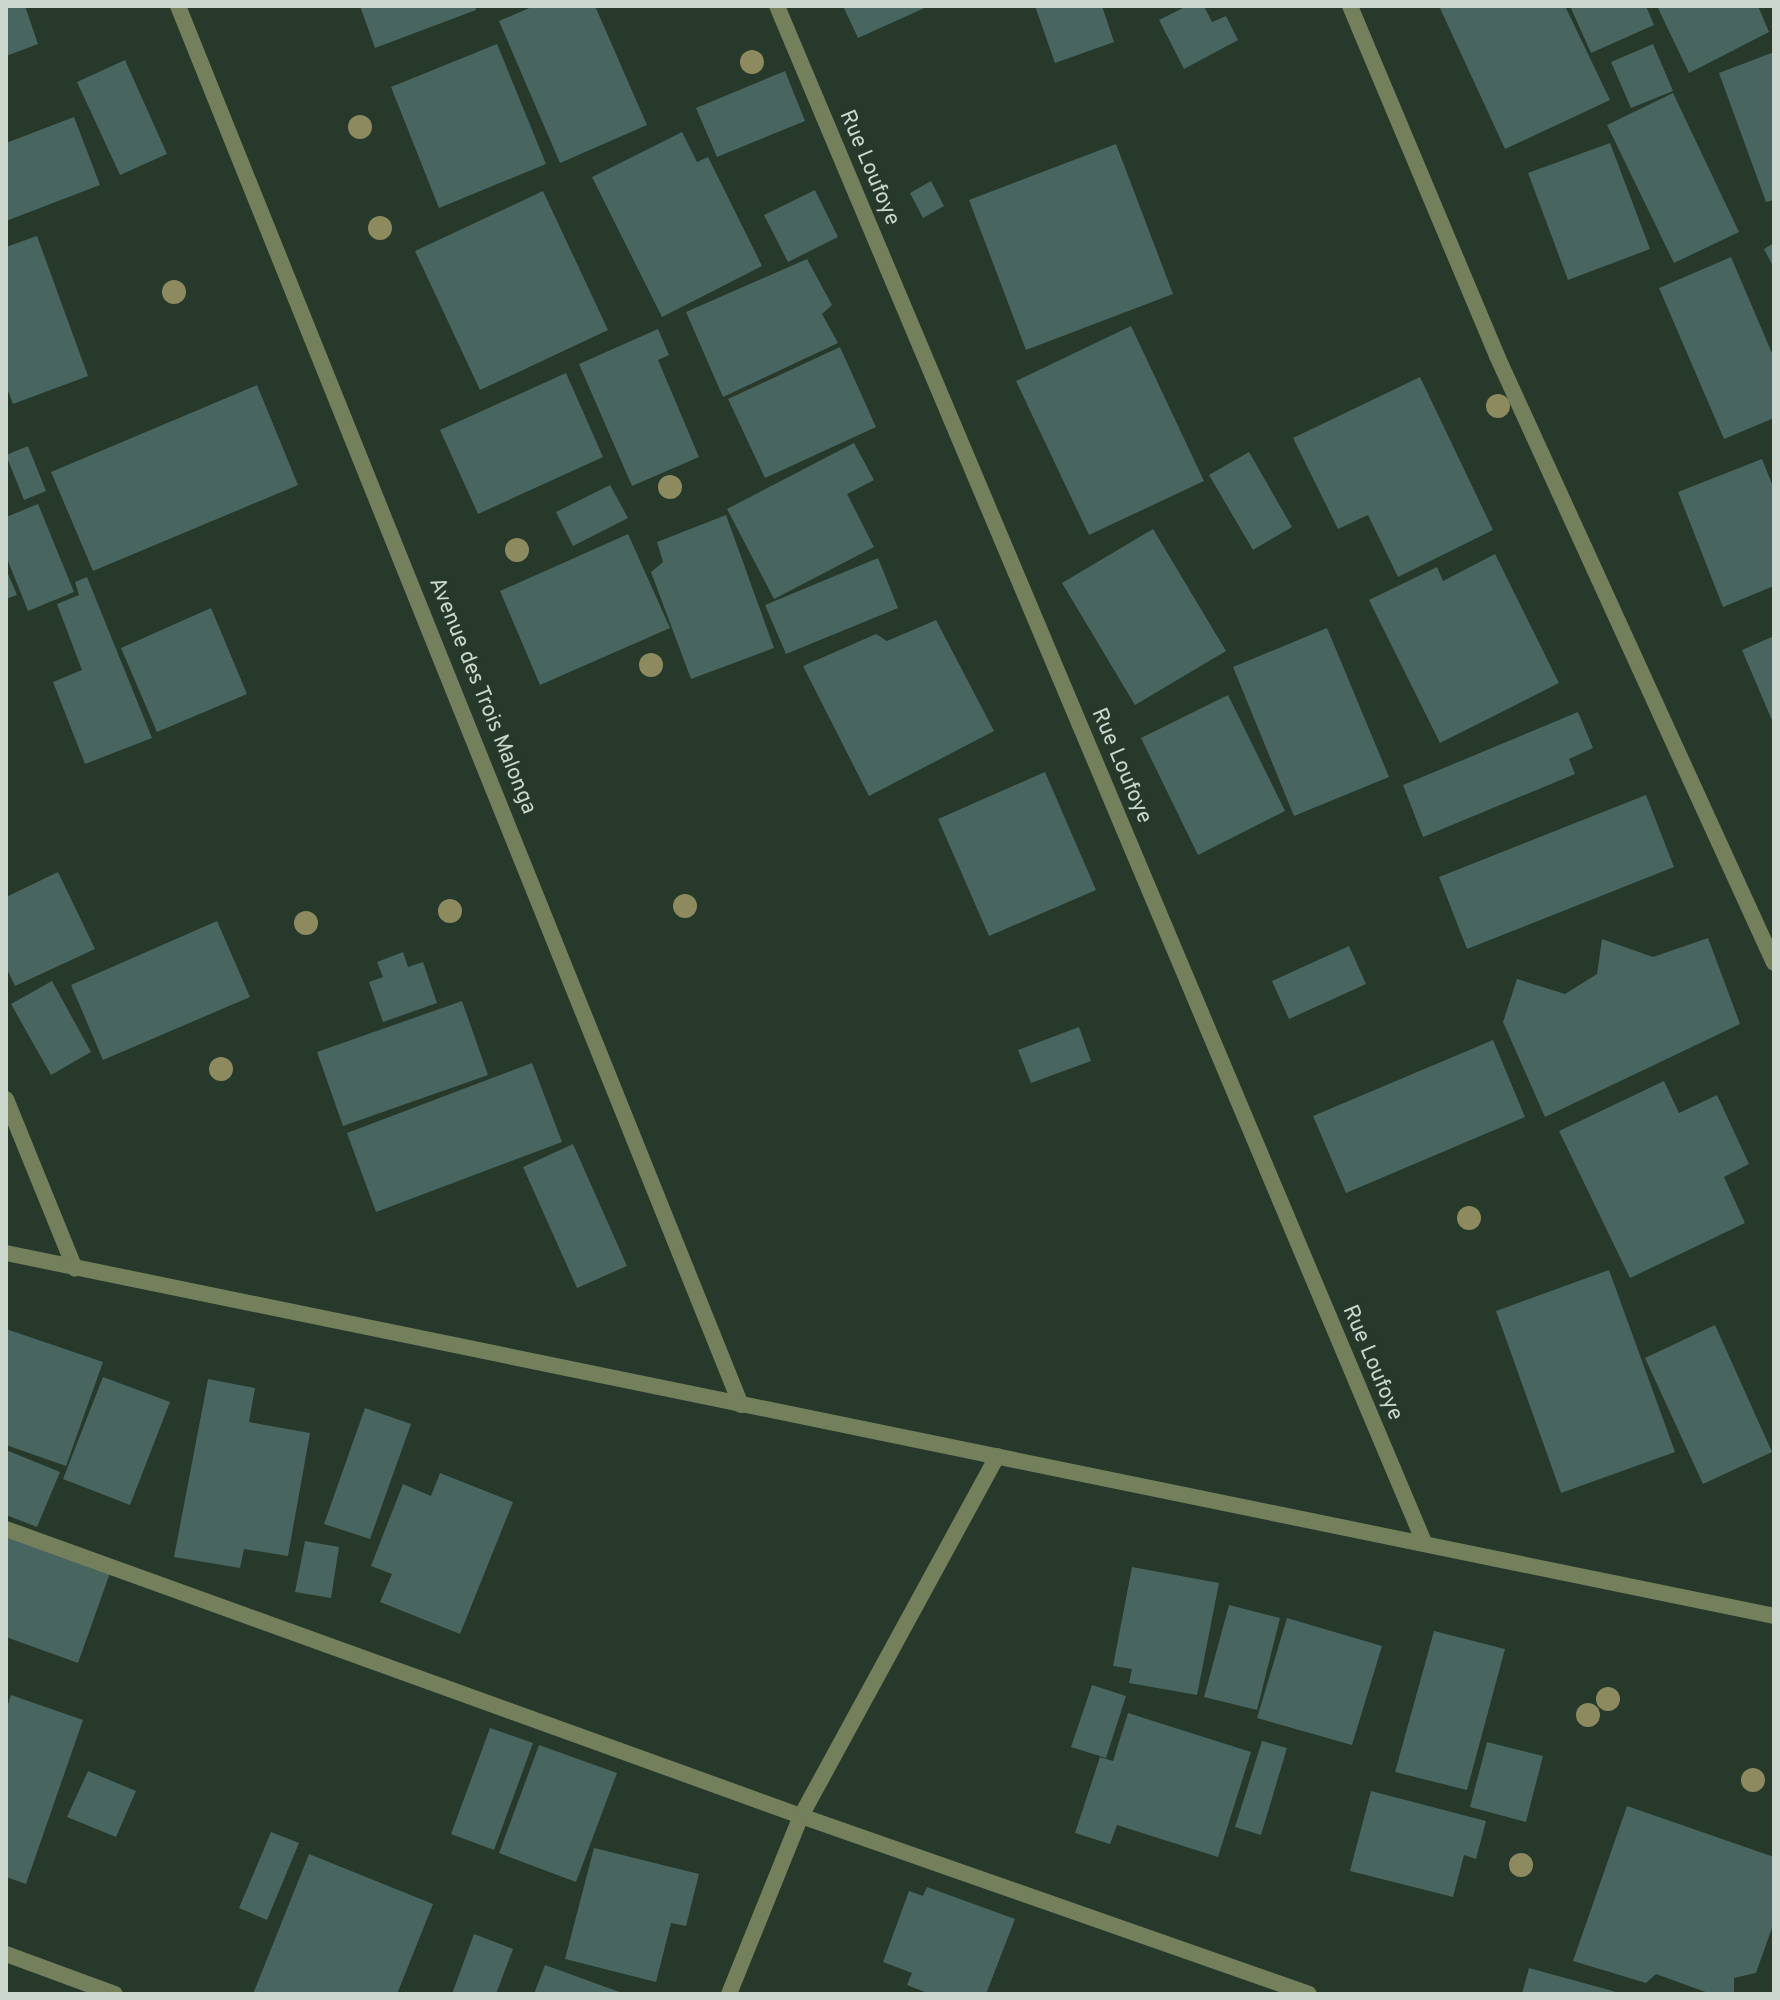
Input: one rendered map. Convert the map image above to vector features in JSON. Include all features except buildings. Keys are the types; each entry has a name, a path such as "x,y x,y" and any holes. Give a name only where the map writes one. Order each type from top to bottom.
{"street":[{"name":"Avenue des Trois Malonga","path":"178,6 741,1405"},
{"name":"Rue Loufoye","path":"777,6 1424,1542"},
{"path":"1350,6 1497,356 1774,963"},
{"path":"6,1099 75,1269"},
{"path":"6,1253 1774,1616"},
{"path":"729,1994 801,1816 997,1456"},
{"path":"6,1529 801,1816 1309,1994"},
{"path":"6,1954 115,1994"}]}
